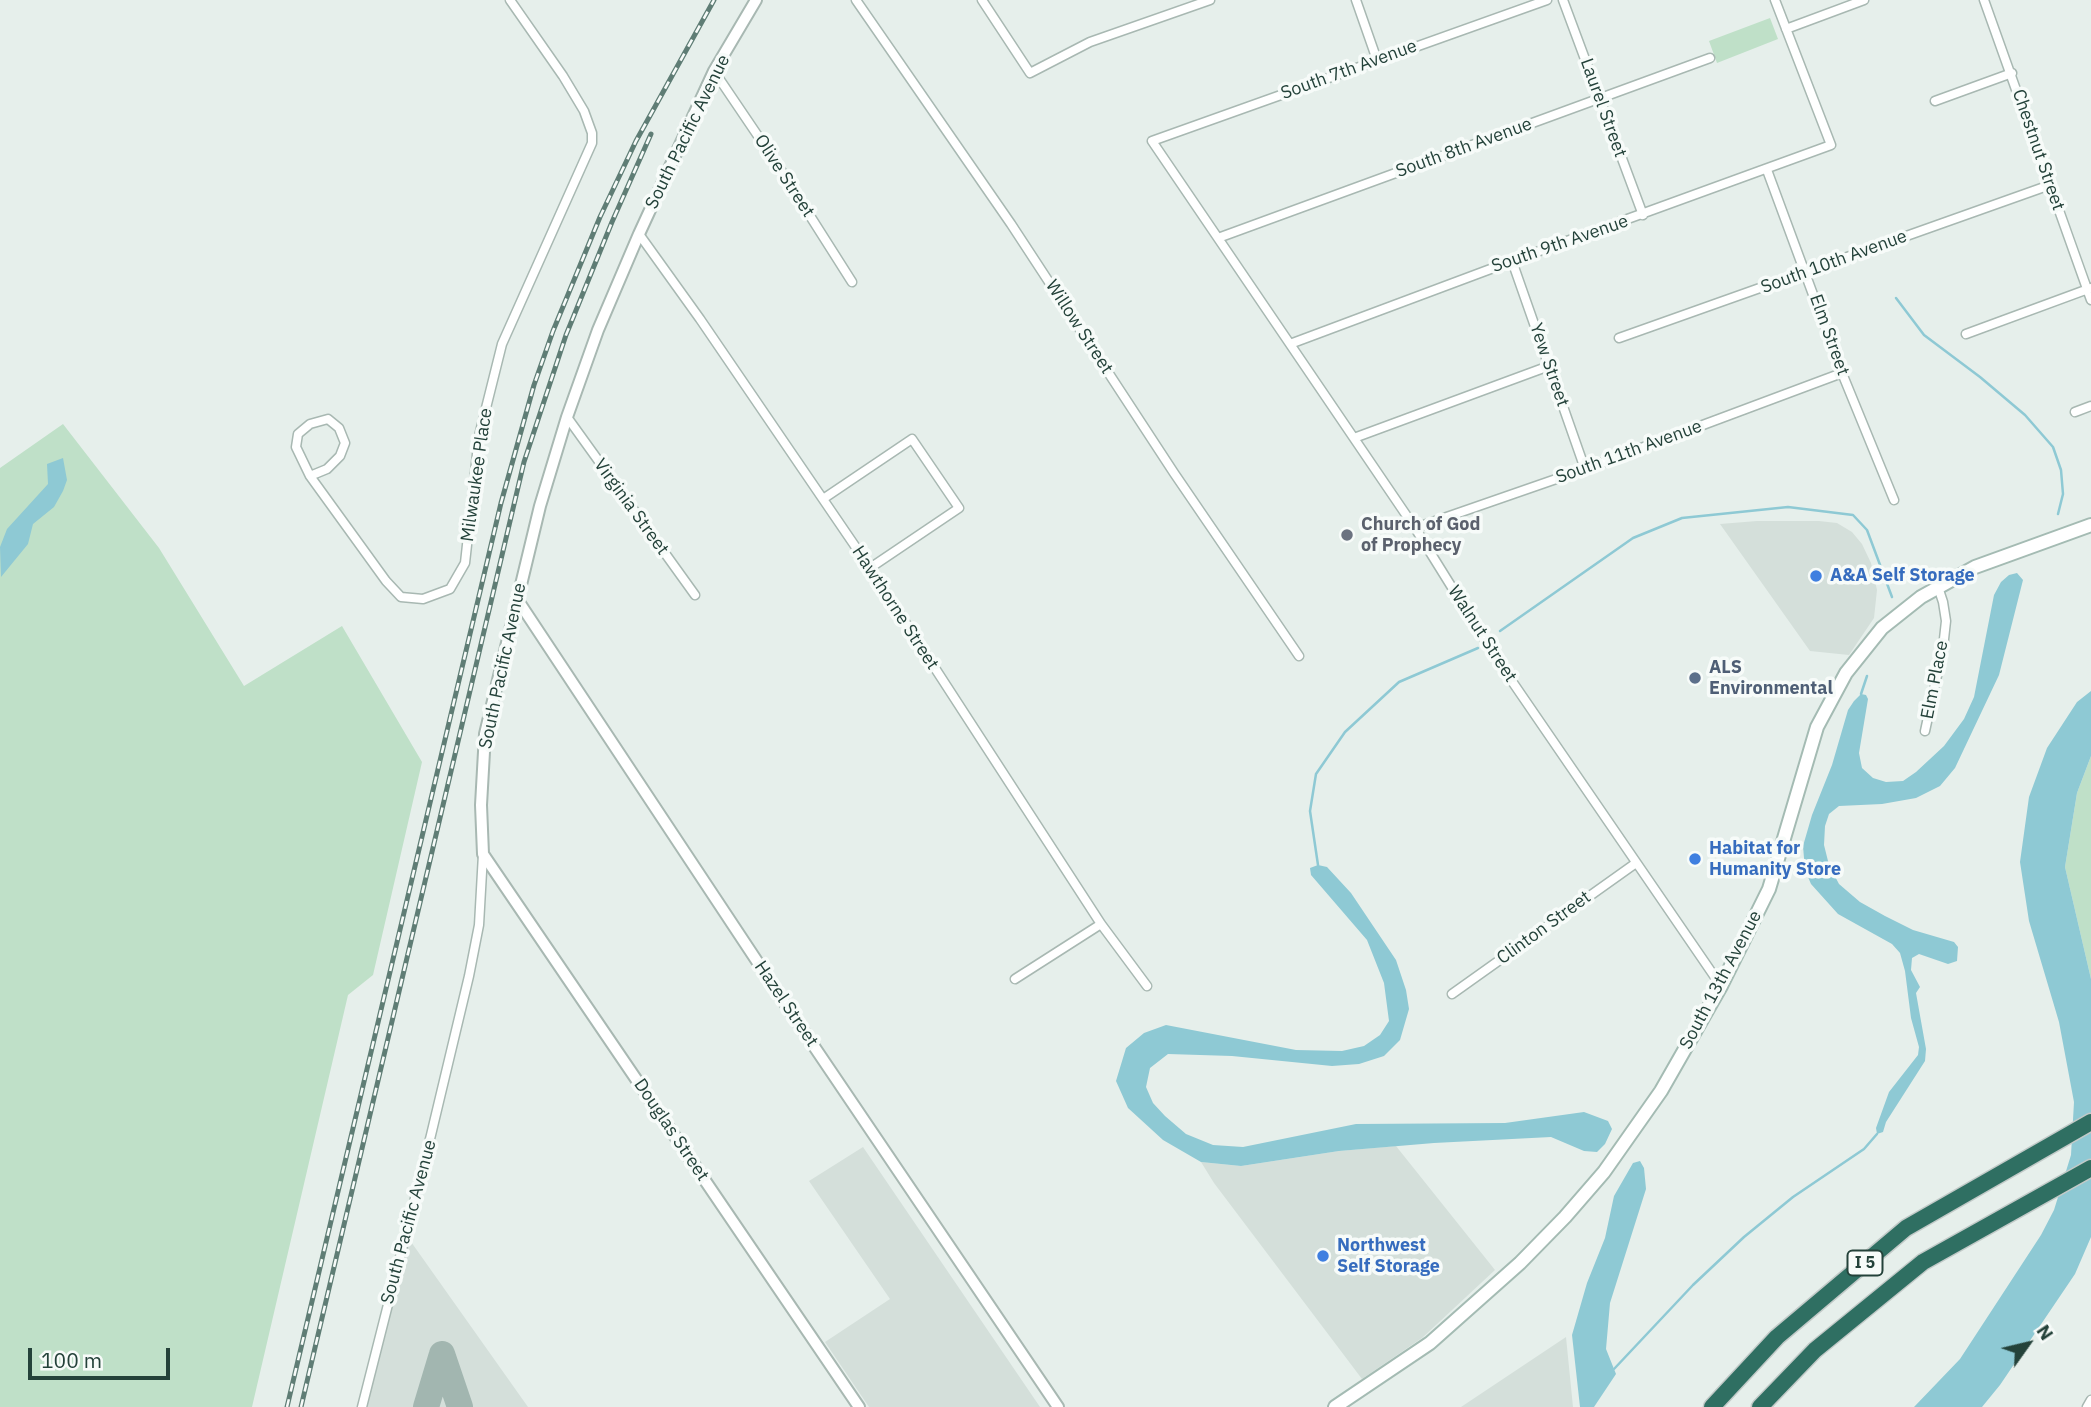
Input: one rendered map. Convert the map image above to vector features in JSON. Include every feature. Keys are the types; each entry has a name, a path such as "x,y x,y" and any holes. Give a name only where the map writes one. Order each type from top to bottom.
{"highway":[{"name":"I 5","path":"1712,1407 1777,1337 1906,1228 2091,1122"},
{"name":"I 5","path":"1760,1407 1815,1350 1923,1262 2091,1168"}],"main road":[{"name":"South 13th Avenue","path":"1335,1407 1430,1343 1520,1263 1566,1217 1604,1172 1661,1091 1721,986 1769,889 1817,727 1846,673 1882,628 1921,597 1975,567 2091,525"}],"street":[{"name":"Milwaukee Place","path":"310,475 386,582 401,597 423,599 450,589 465,563 479,436 502,344 589,152 592,134 584,111 563,76 510,0"},
{"name":"South Pacific Avenue","path":"362,1407 469,976 479,925 485,734 540,506 567,417 598,330 639,234 714,71 757,0"},
{"name":"Willow Street","path":"856,0 1018,235 1174,473 1299,656"},
{"path":"982,0 1030,73 1090,42 1210,0"},
{"path":"1356,0 1377,60"},
{"name":"South 7th Avenue","path":"1152,141 1547,0"},
{"name":"Laurel Street","path":"1563,0 1643,215"},
{"path":"1775,0 1786,29 1864,0"},
{"name":"Chestnut Street","path":"1984,0 2091,300"},
{"name":"South 9th Avenue","path":"1290,344 1831,145 1786,29"},
{"name":"South 8th Avenue","path":"1218,239 1710,58"},
{"name":"Olive Street","path":"714,71 852,282"},
{"path":"1935,101 2012,73"},
{"name":"Walnut Street","path":"1152,141 1415,528 1494,654 1721,986"},
{"name":"Elm Street","path":"1767,170 1807,272 1842,373 1894,500"},
{"name":"South 10th Avenue","path":"1619,338 2050,185"},
{"name":"Hawthorne Street","path":"639,234 700,318 870,568 1101,925 1147,986"},
{"name":"Yew Street","path":"1513,261 1585,468"},
{"path":"1966,334 2089,289"},
{"path":"1353,438 1549,366"},
{"name":"South 11th Avenue","path":"1415,528 1842,373"},
{"path":"2075,412 2091,406"},
{"name":"Virginia Street","path":"567,417 695,595"},
{"path":"328,419 339,428 345,443 340,456 327,469 310,475 296,447 298,434 310,424 328,419"},
{"path":"823,499 912,439 951,496 959,508 870,568"},
{"name":"Elm Place","path":"1925,731 1943,648 1946,621 1938,587"},
{"name":"Hazel Street","path":"517,599 784,1002 1058,1407"},
{"name":"Douglas Street","path":"482,853 859,1407"},
{"name":"Clinton Street","path":"1452,994 1636,863"},
{"path":"1015,979 1101,925"},
{"path":"2087,1407 2091,1400"}],"shaded area":[{"name":"A&A Self Storage","path":"1757,521 1837,523 1852,532 1862,544 1871,563 1877,590 1874,618 1849,655 1810,651 1720,524"},
{"path":"1396,1146 1495,1270 1422,1338 1362,1379 1201,1162 1241,1166 1339,1151"},
{"path":"863,1147 1040,1407 869,1407 825,1342 890,1299 809,1181"},
{"path":"409,1239 528,1407 367,1407"},
{"path":"1566,1337 1573,1407 1461,1407"}],"green space":[{"path":"1770,18 1778,39 1717,63 1709,41"},
{"path":"63,424 159,548 244,686 342,626 422,762 373,975 348,995 252,1407 0,1407 0,468"},
{"path":"2091,756 2091,979 2065,867 2077,793"}],"water":[{"path":"63,458 67,480 63,491 54,507 33,524 28,544 1,577 0,547 7,529 48,484 47,464"},
{"path":"2017,573 2023,580 1999,675 1955,768 1940,786 1916,798 1882,804 1839,806 1829,814 1825,826 1824,845 1829,865 1839,884 1860,902 1885,916 1913,930 1954,942 1958,947 1957,961 1948,964 1919,954 1912,958 1911,970 1920,987 1916,993 1926,1049 1925,1061 1886,1122 1883,1132 1877,1134 1876,1128 1889,1092 1918,1055 1919,1047 1911,1018 1905,971 1900,953 1892,944 1838,914 1811,884 1805,870 1803,846 1848,710 1854,701 1861,694 1868,699 1859,753 1862,768 1873,778 1886,782 1903,781 1916,772 1944,746 1964,719 1974,697 1994,595 2001,582 2009,575"},
{"path":"2091,691 2091,756 2077,793 2065,867 2091,979 2091,1237 2075,1274 2000,1385 1982,1407 1914,1407 1960,1359 2041,1235 2054,1210 2071,1155 2074,1102 2059,1022 2029,921 2020,862 2029,797 2047,748 2077,702"},
{"path":"1318,865 1327,867 1351,893 1396,960 1409,1009 1400,1040 1384,1056 1359,1064 1332,1066 1232,1056 1168,1054 1150,1068 1146,1087 1153,1103 1165,1116 1186,1134 1213,1145 1243,1147 1356,1124 1505,1123 1584,1112 1608,1121 1612,1129 1605,1144 1597,1152 1584,1151 1551,1137 1339,1151 1241,1166 1201,1162 1163,1140 1128,1108 1116,1081 1126,1048 1144,1033 1166,1025 1296,1050 1342,1051 1364,1046 1380,1035 1389,1021 1384,983 1367,940 1311,875 1310,868"},
{"path":"1640,1161 1644,1168 1646,1189 1610,1303 1606,1349 1616,1374 1594,1407 1580,1407 1572,1335 1587,1283 1605,1238 1614,1196 1633,1163"}],"waterway":[{"path":"1896,298 1924,335 2025,415 2053,447 2061,470 2063,494 2058,514"},
{"path":"1500,631 1633,538 1682,518 1788,507 1853,515 1867,530 1892,597"},
{"path":"1318,865 1310,811 1316,774 1345,732 1399,682 1478,648"},
{"path":"1861,694 1867,676"},
{"path":"1614,1369 1693,1285 1744,1237 1793,1197 1864,1149 1877,1134"}],"taxiway":[{"path":"442,1354 460,1407"},
{"path":"426,1407 442,1354"}],"railway":[{"path":"287,1407 501,503 534,385 600,217 636,141 714,0"},
{"path":"301,1407 524,462 566,335 651,134"}],"place":[{"name":"Church of God of Prophecy","path":"1347,535"},
{"name":"A&A Self Storage","path":"1816,576"},
{"name":"ALS Environmental","path":"1695,678"},
{"name":"Habitat for Humanity Store","path":"1695,859"},
{"name":"Northwest Self Storage","path":"1323,1256"}]}
